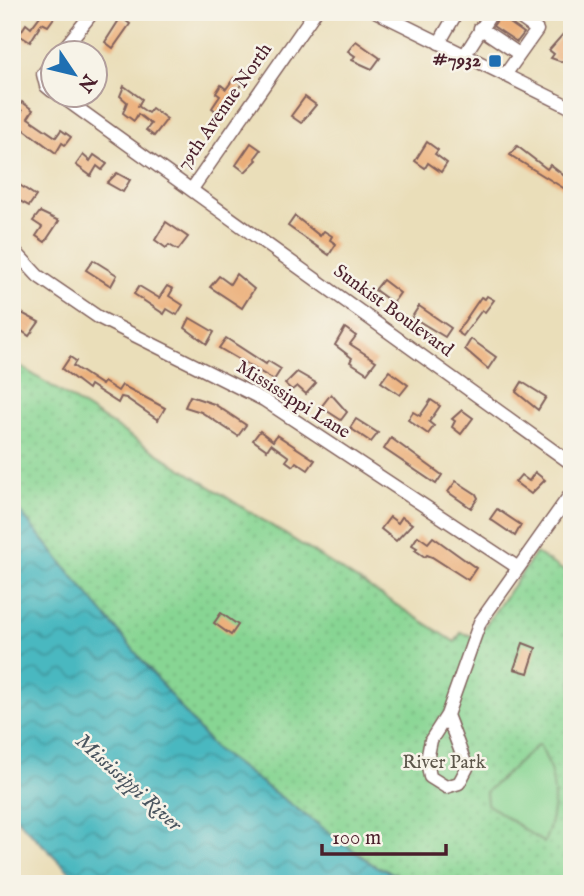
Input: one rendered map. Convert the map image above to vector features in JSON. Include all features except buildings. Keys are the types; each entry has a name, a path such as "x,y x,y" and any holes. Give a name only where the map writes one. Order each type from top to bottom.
{"street":[{"path":"72,38 93,12"},
{"name":"79th Avenue North","path":"192,189 315,12"},
{"path":"377,12 572,108"},
{"path":"439,43 457,12"},
{"path":"464,56 492,12"},
{"path":"505,75 537,30 512,12"},
{"path":"480,28 519,54"},
{"name":"Sunkist Boulevard","path":"78,108 572,464"},
{"name":"Mississippi Lane","path":"12,248 38,276 98,317 264,400 517,567"},
{"path":"447,715 467,768 459,783 446,787 430,777 427,760 431,740 447,715 480,622 572,492"}],"green space":[{"name":"River Park","path":"12,361 455,642 461,633 477,637 536,553 572,576 572,884 419,884 375,866 214,748 12,503"},
{"path":"539,744 550,768 554,793 552,817 544,843 487,804 486,792"}],"water":[{"name":"Mississippi River","path":"12,502 214,748 375,866 419,884 82,884 12,814"}],"place":[{"name":"#7932","path":"495,61"}]}
